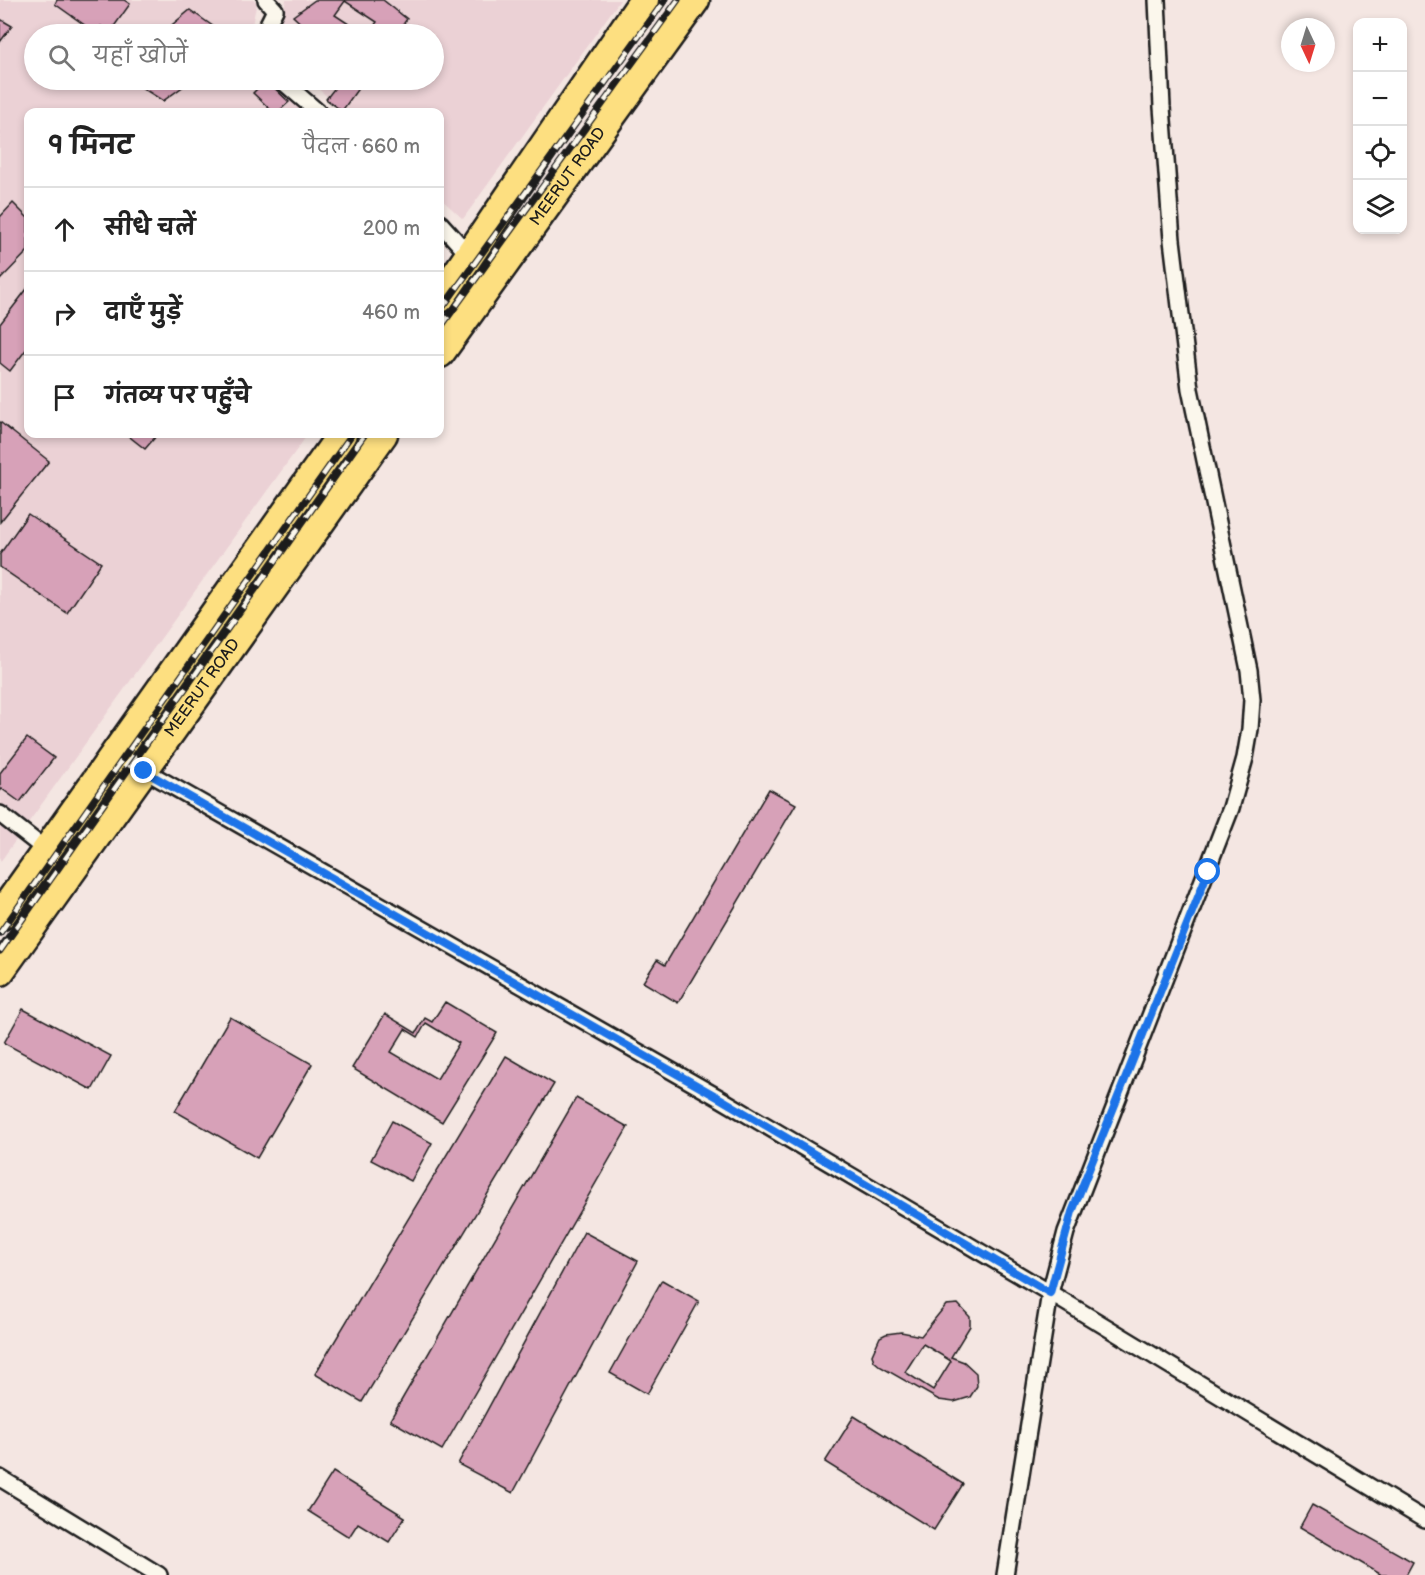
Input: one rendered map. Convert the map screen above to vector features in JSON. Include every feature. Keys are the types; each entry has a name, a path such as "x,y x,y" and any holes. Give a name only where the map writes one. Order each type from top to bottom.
{"highway":[{"path":"444,292 644,0"},
{"name":"MEERUT ROAD","path":"444,347 695,0"},
{"path":"0,916 339,438"},
{"name":"MEERUT ROAD","path":"0,970 380,438"}],"street":[{"path":"266,0 275,10 268,24"},
{"path":"1005,1575 1050,1293 1072,1212 1208,872 1231,808 1245,758 1250,729 1252,700 1249,670 1190,389 1172,240 1157,0"},
{"path":"293,90 313,108"},
{"path":"444,227 468,254"},
{"path":"114,753 721,1099 1050,1293 1425,1520"},
{"path":"0,814 46,850"},
{"path":"0,1478 159,1575"}],"shaded area":[{"path":"0,0 253,0 257,2 252,24 24,24 24,90 281,90 300,108 24,108 24,438 305,438 0,862"},
{"path":"286,0 620,0 463,219 444,202 444,108 340,108 320,90 444,90 444,24 280,24"}],"building":[{"path":"57,0 124,0 130,4 116,24 83,24 55,4"},
{"path":"315,0 383,0 407,19 403,24 376,24 377,22 345,1 335,15 349,24 302,24 293,16"},
{"path":"190,10 210,24 173,24"},
{"path":"0,19 12,26 0,42"},
{"path":"146,90 178,90 163,101"},
{"path":"256,90 276,90 289,102 282,108 269,108 253,93"},
{"path":"333,90 357,90 344,108 338,108 326,99"},
{"path":"13,203 24,214 24,255 0,280 0,217"},
{"path":"24,293 24,352 10,371 0,363 0,324"},
{"path":"0,422 49,461 0,522"},
{"path":"131,438 155,438 145,449"},
{"path":"28,514 101,563 67,613 0,567 0,554"},
{"path":"27,738 54,758 20,802 2,789 0,791 0,773"},
{"path":"769,789 796,804 678,1003 643,982 657,960 665,965"},
{"path":"445,1002 497,1033 442,1122 352,1068 385,1014 416,1033 425,1018 432,1022","holes":["426,1023 459,1043 437,1079 391,1052 405,1029 418,1037"]},
{"path":"23,1009 111,1056 92,1090 4,1043"},
{"path":"230,1017 312,1064 257,1158 175,1111"},
{"path":"506,1056 554,1084 362,1402 315,1374"},
{"path":"576,1098 628,1127 442,1450 390,1420"},
{"path":"392,1121 432,1143 411,1181 371,1160"},
{"path":"584,1232 638,1261 513,1493 458,1464"},
{"path":"662,1280 699,1301 647,1394 610,1373"},
{"path":"958,1304 970,1317 970,1326 951,1357 964,1362 976,1373 977,1386 970,1397 954,1402 939,1400 881,1367 874,1361 872,1355 880,1337 886,1334 901,1332 921,1336 946,1305","holes":["923,1344 951,1361 933,1390 905,1372"]},
{"path":"854,1416 963,1484 934,1530 825,1462"},
{"path":"333,1472 405,1517 389,1542 358,1523 349,1537 308,1511"},
{"path":"1312,1505 1413,1562 1406,1575 1379,1575 1300,1527"}],"railway":[{"path":"444,305 665,0"},
{"path":"444,322 678,0"},
{"path":"0,933 349,438"},
{"path":"0,951 362,438"}],"route":[{"path":"144,771 721,1099 1050,1293 1072,1212 1208,872"}]}
